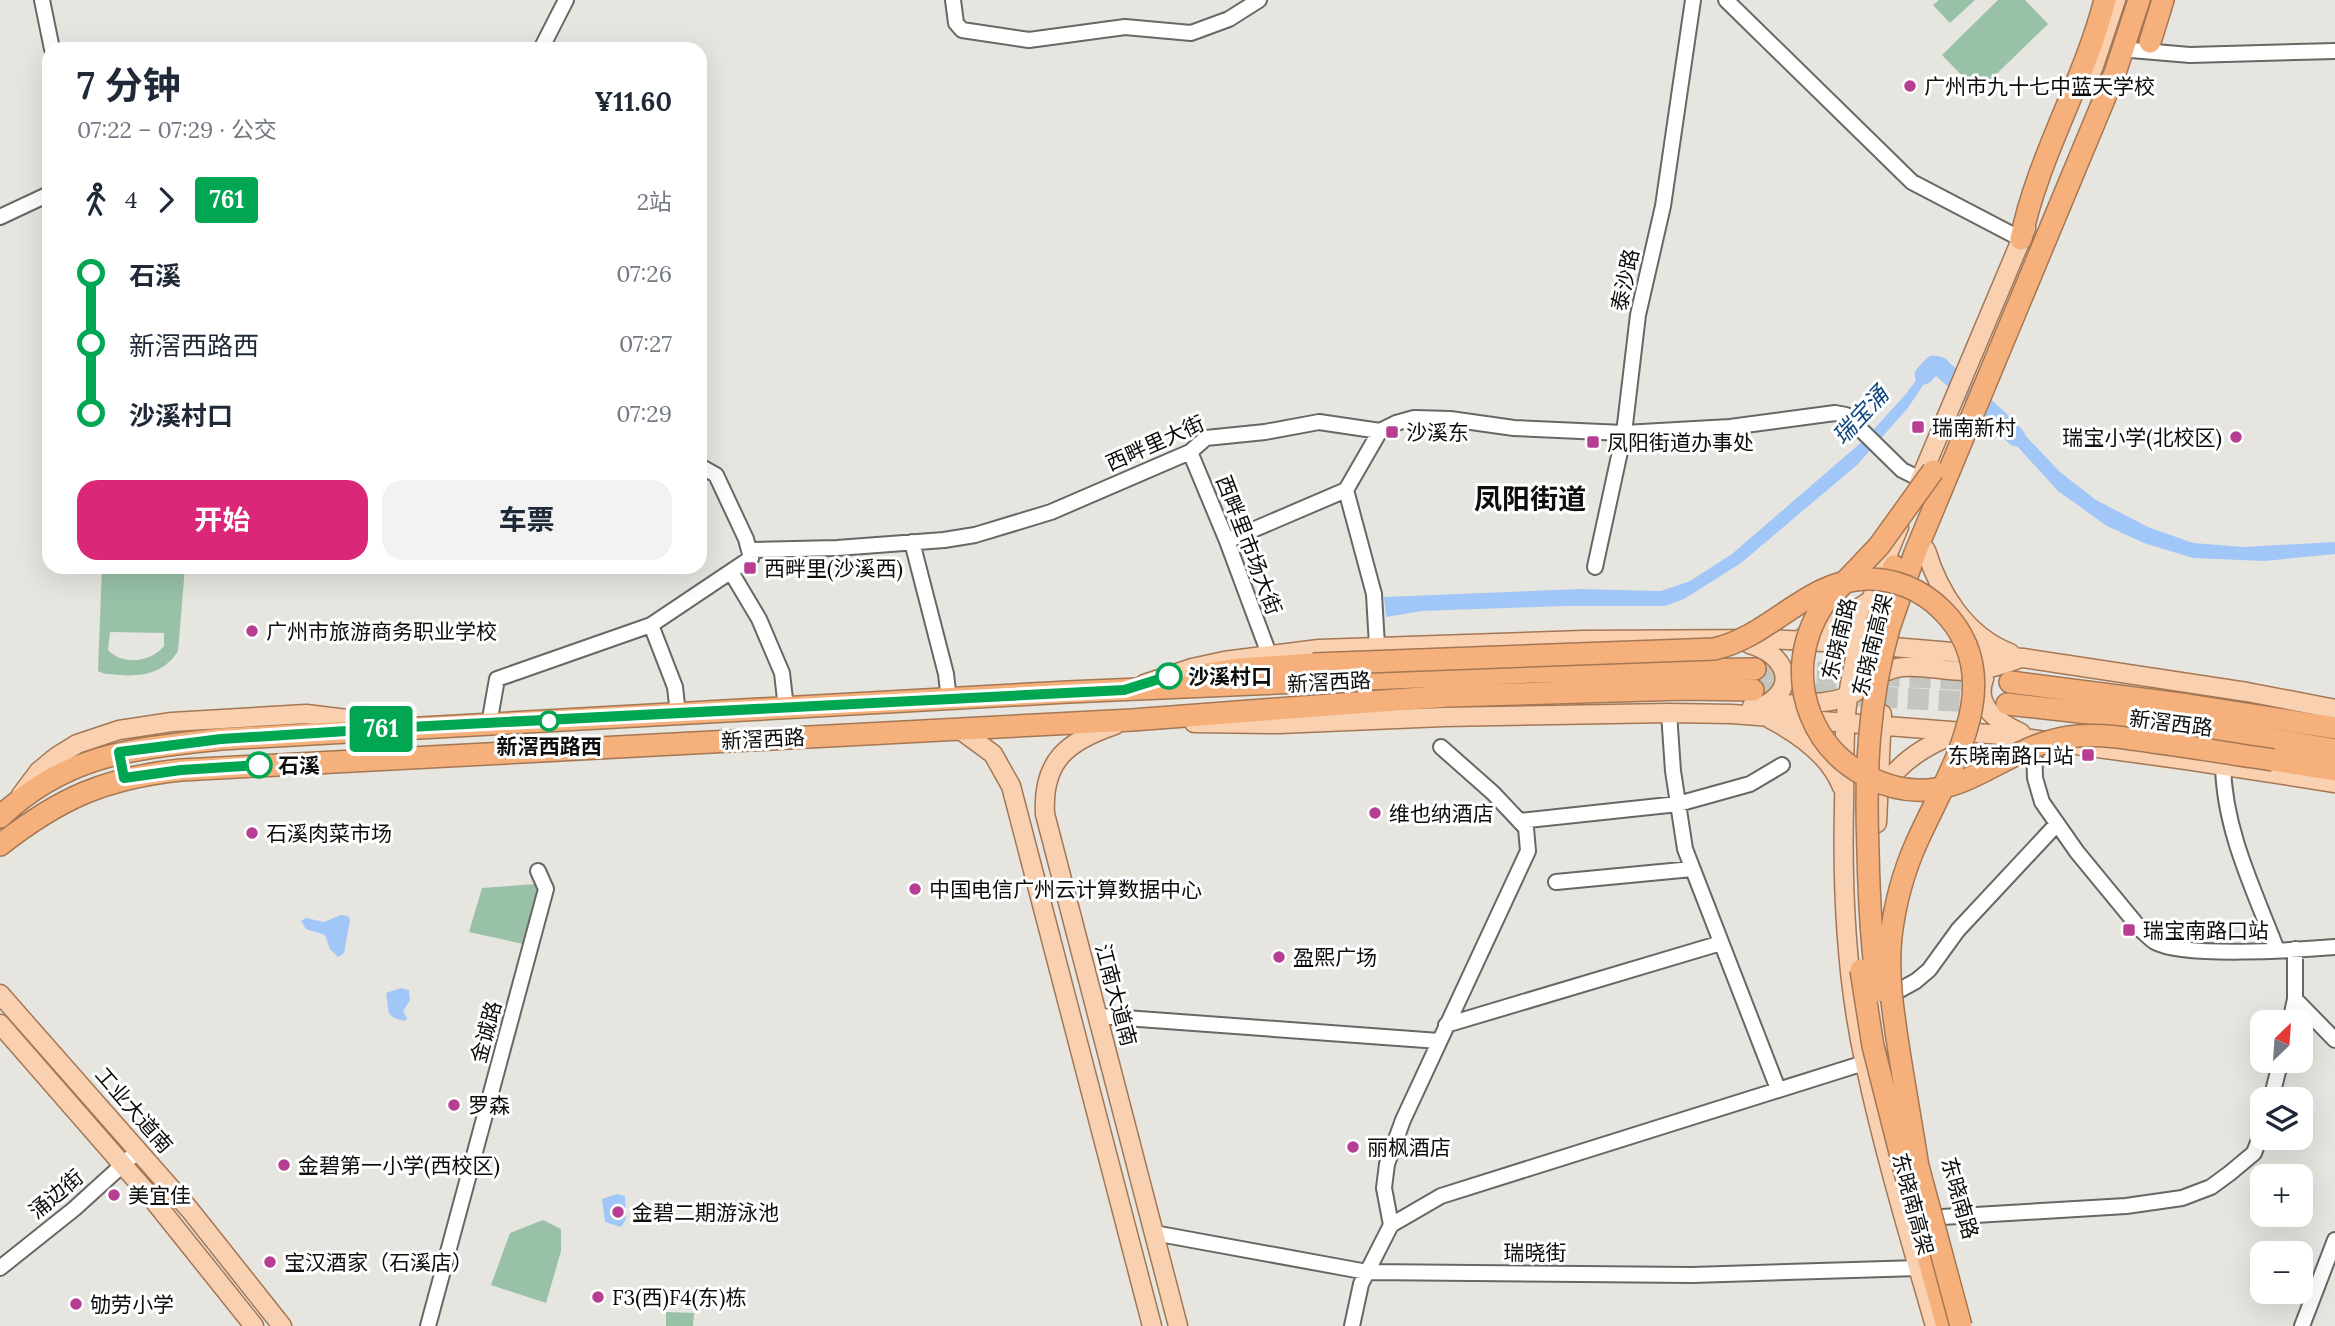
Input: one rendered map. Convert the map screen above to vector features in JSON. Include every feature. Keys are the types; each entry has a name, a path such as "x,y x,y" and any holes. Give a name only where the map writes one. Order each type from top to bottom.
{"highway":[{"path":"2021,239 2034,189 2093,39 2105,0"},
{"name":"东晓南高架","path":"1947,1326 1895,1136 1868,1021 1855,907 1852,802 1856,718 1869,645 1927,475 2103,66 2125,0"},
{"name":"东晓南高架","path":"1961,1326 1887,1044 1877,988 1871,932 1867,795 1869,728 1889,628 1905,578 2095,123 2123,52 2139,0"},
{"path":"2141,46 2163,0"},
{"path":"1927,475 1879,546 1815,616 1805,643 1802,676 1807,707 1827,745 1848,765 1892,786 1908,790 1935,789 1965,782 2032,746 2064,737 2081,736 2129,738 2335,770"},
{"path":"1124,690 1209,673 1313,664 1713,649 1752,635 1817,592 1853,580 1879,580 1919,592 1933,601 1953,621 1966,646 1973,674 1973,687 1971,715 1962,743 1900,886 1891,936 1891,995 1918,1167"},
{"name":"新滘西路","path":"0,817 8,805 49,778 69,769 119,752 221,739 1124,690 1531,672 1759,695"},
{"name":"新滘西路","path":"2010,682 2176,703 2335,728"},
{"name":"新滘西路","path":"0,845 35,818 68,799 124,778 181,770 1132,720 1448,696 1671,689 1759,695"},
{"name":"新滘西路","path":"2007,705 2169,722 2335,750"}],"main road":[{"name":"东晓南路","path":"1935,1326 1864,1063 1846,926 1842,856 1848,696 1858,644 1871,600 1927,475 2021,239 2091,74 2116,0"},
{"name":"东晓南路","path":"1972,1326 1907,1087 1887,997 1878,894 1878,795 1889,669 1907,600 1926,550 2141,46 2147,0"},
{"path":"1926,550 1934,575 1944,593 1972,628 1991,644 2023,658"},
{"path":"1793,641 1839,621 1871,600"},
{"path":"1732,639 1760,647 1772,653 1782,664 1783,685 1775,700 1759,695"},
{"path":"1124,690 1192,668 1269,654 1377,646 1732,639 1858,644 2023,658 2235,690 2335,709"},
{"path":"1759,695 1819,703 1839,700 1872,678 1894,647"},
{"path":"1845,723 1862,695 1880,673 1889,669 1906,667 1964,671 1993,667 2023,658"},
{"path":"1993,667 1982,684 1984,705 1997,720 2034,739"},
{"path":"1759,695 1845,723 2034,739 2335,783"},
{"path":"1759,695 1787,729 1815,750 1833,769 1844,790 1849,786 1863,785 1878,795 1890,777 1913,756 1932,744 1962,732"},
{"name":"江南大道南","path":"1178,1326 1045,814 1044,797 1049,779 1066,748 1086,735 1132,720 1267,724 1443,717 1669,713 1759,695"},
{"path":"8,805 55,757 77,744 119,730 172,722 306,714 409,727"},
{"path":"959,729 993,754 1012,786 1152,1326"},
{"name":"工业大道南","path":"0,994 190,1210 282,1326"},
{"path":"0,1024 122,1164 254,1326"}],"street":[{"path":"42,0 51,42"},
{"path":"545,42 566,0"},
{"path":"953,0 959,27 968,32 1029,40 1072,32 1125,27 1191,33 1229,19 1259,0"},
{"name":"泰沙路","path":"1595,568 1624,433 1637,315 1663,205 1693,0"},
{"path":"1726,0 1912,182 2021,239"},
{"path":"2141,46 2190,55 2335,51"},
{"path":"0,217 42,197"},
{"path":"1227,541 1346,490 1380,431 1396,422 1413,418 1450,419 1514,428 1624,433 1730,427 1835,413 1846,415 1902,470 1927,475"},
{"name":"西畔里大街","path":"750,554 975,535 1051,512 1190,452 1206,438 1265,432 1319,422 1380,431"},
{"name":"西畔里市场大街","path":"1190,452 1269,654"},
{"path":"489,724 497,679 650,625 731,572 750,554 746,539 716,475 707,470"},
{"path":"1346,490 1374,594 1377,646"},
{"path":"912,542 946,674 949,700"},
{"path":"731,572 759,619 782,673 786,708"},
{"path":"650,625 675,687 678,714"},
{"path":"1669,713 1673,771 1685,849 1778,1089"},
{"path":"2034,739 2035,778 2042,802 2056,825 2142,931 2154,942 2190,949 2277,950 2335,947"},
{"path":"1391,1225 1384,1188 1387,1164 1403,1120 1528,851 1525,828 1493,793 1441,747"},
{"path":"119,752 124,778"},
{"path":"1519,821 1678,804 1750,784 1782,765"},
{"path":"2223,765 2229,821 2277,950"},
{"path":"1887,997 1916,981 1929,970 1958,930 2056,825"},
{"path":"1556,882 1692,869"},
{"name":"金诚路","path":"428,1326 546,889 538,871"},
{"path":"1446,1025 1721,943"},
{"path":"2293,1010 2295,949"},
{"path":"2295,999 2335,1040"},
{"path":"1098,1016 1439,1041"},
{"path":"1352,1326 1361,1284 1391,1225 1441,1196 1864,1063"},
{"name":"涌边街","path":"0,1268 74,1209 139,1150"},
{"path":"1942,1217 2126,1206 2182,1198 2211,1187 2255,1150"},
{"name":"瑞晓街","path":"1154,1233 1367,1272 1692,1275 1919,1268"},
{"path":"2302,1326 2335,1240"}],"green space":[{"path":"1939,0 1975,0 1950,23 1933,5"},
{"path":"1998,0 2025,0 2048,24 1978,92 1942,55"},
{"path":"102,574 184,574 178,651 173,658 153,672 145,674 106,674 98,671","holes":["110,632 164,633 164,646 152,656 137,660 121,658 108,650"]},
{"path":"536,884 538,902 523,944 469,932 482,888"},
{"path":"543,1220 561,1229 561,1251 546,1303 491,1285 510,1233"},
{"path":"666,1312 694,1313 693,1326 666,1326"}],"water":[{"path":"1938,356 1948,360 1942,375 1932,372 1907,409 1857,465 1741,563 1684,599 1665,606 1422,611 1386,617 1384,597 1579,589 1661,591 1690,581 1732,554 1864,440 1906,394 1930,361"},
{"path":"2003,412 2060,472 2096,500 2148,527 2193,543 2244,547 2335,542 2335,554 2264,561 2193,558 2144,543 2107,526 2058,491 1997,424"},
{"path":"341,915 348,916 350,920 344,953 338,957 330,949 325,935 306,929 301,921 306,918 324,922"},
{"path":"401,988 409,990 410,1000 403,1011 406,1021 391,1015 388,1009 386,993"},
{"path":"617,1194 625,1196 626,1219 621,1227 605,1222 602,1199"}],"waterway":[{"name":"瑞宝涌","path":"1924,375 1933,365 1939,366 2016,437"}],"tunnel":[{"path":"1755,669 2010,682"},
{"path":"1753,690 1989,703"}],"bus line":[{"name":"761","path":"259,765 181,770 124,778 119,752 221,739 409,727 1124,690 1169,676"}],"place":[{"name":"广州市九十七中蓝天学校","path":"1910,86"},
{"name":"瑞南新村","path":"1918,427"},
{"name":"沙溪东","path":"1392,432"},
{"name":"瑞宝小学(北校区)","path":"2236,437"},
{"name":"凤阳街道办事处","path":"1593,442"},
{"name":"西畔里(沙溪西)","path":"750,568"},
{"name":"广州市旅游商务职业学校","path":"252,631"},
{"name":"沙溪村口","path":"1169,676"},
{"name":"新滘西路西","path":"549,721"},
{"name":"东晓南路口站","path":"2088,755"},
{"name":"石溪","path":"259,765"},
{"name":"维也纳酒店","path":"1375,813"},
{"name":"石溪肉菜市场","path":"252,833"},
{"name":"中国电信广州云计算数据中心","path":"915,889"},
{"name":"瑞宝南路口站","path":"2129,930"},
{"name":"盈熙广场","path":"1279,957"},
{"name":"罗森","path":"454,1105"},
{"name":"丽枫酒店","path":"1353,1147"},
{"name":"金碧第一小学(西校区)","path":"284,1165"},
{"name":"美宜佳","path":"114,1195"},
{"name":"金碧二期游泳池","path":"618,1212"},
{"name":"宝汉酒家（石溪店）","path":"270,1262"},
{"name":"F3(西)F4(东)栋","path":"598,1297"},
{"name":"劬劳小学","path":"76,1304"}],"district":[{"name":"凤阳街道","path":"1530,499"}]}
